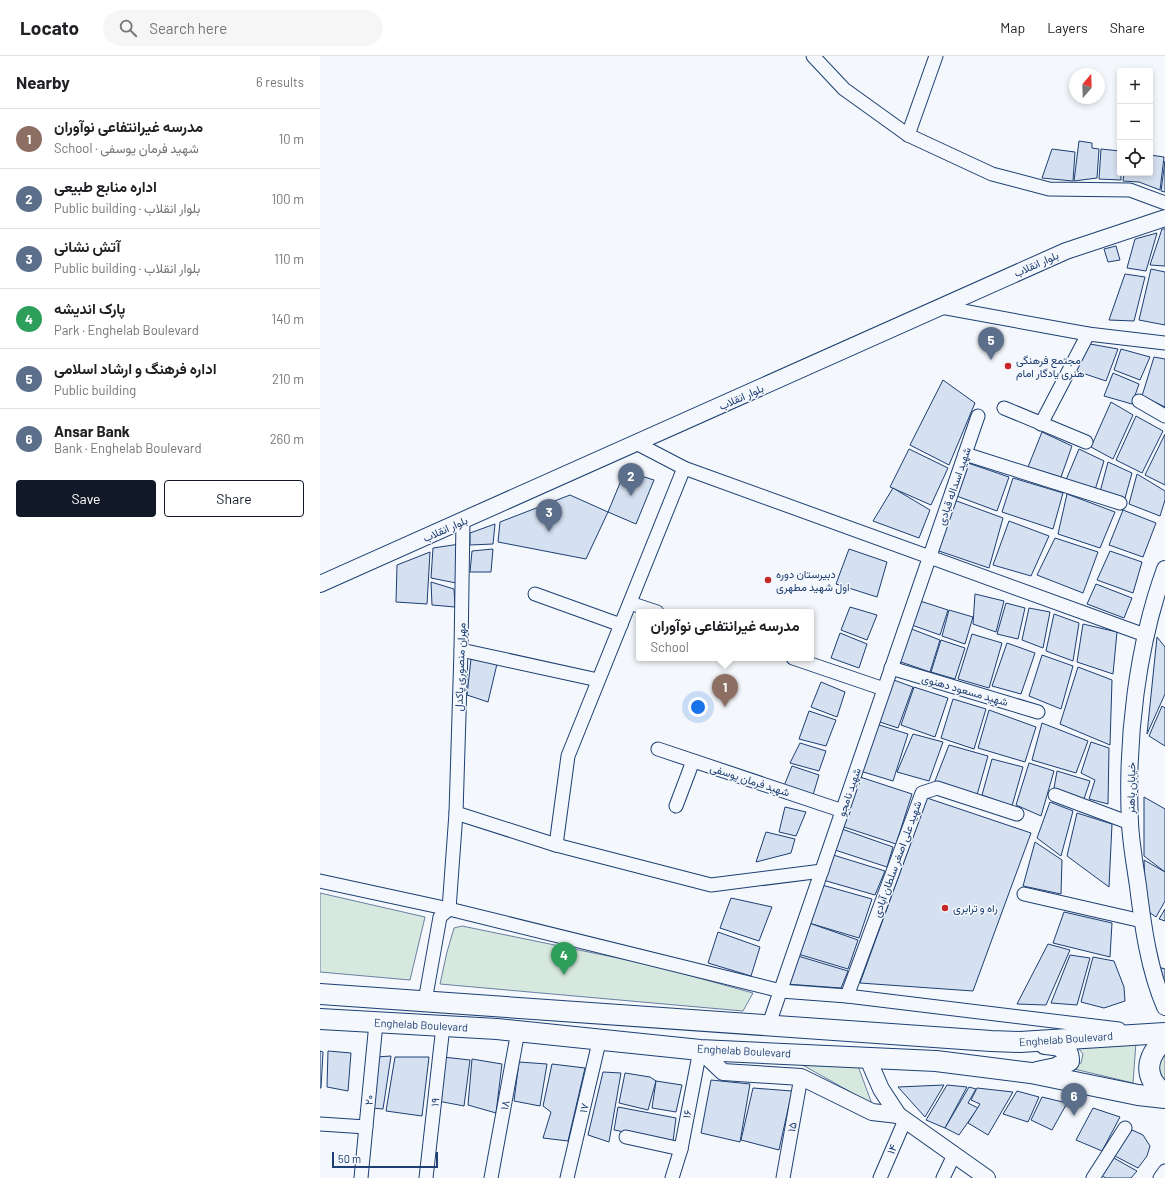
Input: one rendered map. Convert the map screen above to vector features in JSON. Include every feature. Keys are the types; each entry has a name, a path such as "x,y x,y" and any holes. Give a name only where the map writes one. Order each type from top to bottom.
{"main road":[{"name":"Enghelab Boulevard","path":"320,994 768,1026 1020,1042 1162,1035"},
{"name":"Enghelab Boulevard","path":"320,1019 518,1031 600,1038 700,1050 772,1052 936,1061 1031,1073 1138,1095 1165,1098"},
{"path":"1162,1035 1149,1063 1149,1076 1157,1088 1165,1094"},
{"path":"1020,1042 1052,1045 1065,1048 1069,1053 1069,1061 1063,1065 1056,1068 1031,1073"}],"street":[{"path":"813,56 844,88 908,135 992,174 1049,190 1130,190 1165,203"},
{"path":"908,135 936,56"},
{"name":"بلوار انقلاب","path":"320,584 1066,251 1165,218"},
{"path":"941,307 1088,334 1165,342"},
{"path":"1041,424 1088,334"},
{"path":"1138,401 1165,416"},
{"path":"1004,408 1086,442"},
{"name":"شهید اسداله قبادی","path":"930,557 978,416"},
{"path":"636,443 684,468 1145,635"},
{"path":"965,454 1120,503"},
{"path":"556,845 568,756 684,468"},
{"name":"مهران منصوری پاکدل","path":"425,1001 440,916 449,909 456,813 463,520"},
{"name":"شهید نامجو","path":"768,1026 930,557"},
{"name":"خیابان باهنر","path":"1165,569 1161,597 1145,635 1132,724 1130,823 1142,921 1158,991 1165,1007"},
{"path":"535,594 621,625"},
{"path":"630,603 648,609"},
{"path":"461,650 598,680"},
{"path":"802,661 884,689"},
{"name":"شهید مسعود دهنوی","path":"891,668 1038,712"},
{"name":"شهید فرمان یوسفی","path":"658,749 843,811"},
{"path":"676,806 693,761"},
{"name":"شهید علی اصغر سلطان آبادی","path":"847,996 922,793 937,788 1017,814"},
{"path":"1055,795 1130,823"},
{"path":"456,813 556,845 711,885 822,871"},
{"path":"320,881 449,909 780,991 847,996 1162,1035"},
{"path":"1024,894 1142,921"},
{"name":"۲۰","path":"361,1178 376,1023"},
{"name":"۱۹","path":"426,1178 443,1026"},
{"name":"۱۸","path":"491,1178 518,1031"},
{"name":"۱۷","path":"567,1178 600,1038"},
{"path":"700,1050 723,1072 801,1077 872,1112 901,1118"},
{"name":"۱۶","path":"672,1178 680,1150 700,1050"},
{"path":"868,1058 881,1089 901,1118 987,1178"},
{"name":"۱۵","path":"783,1178 801,1077"},
{"name":"۱۴","path":"880,1178 901,1118"},
{"path":"320,1124 366,1127"},
{"path":"1094,1178 1125,1128"},
{"path":"626,1137 680,1150"},
{"path":"944,1178 954,1155"},
{"path":"1160,1178 1165,1171"}],"shaded area":[{"path":"320,893 425,917 410,980 320,972"},
{"path":"462,926 652,965 753,993 743,1011 440,984 454,928"},
{"path":"1136,1042 1133,1083 1070,1068 1081,1063 1083,1054 1076,1045"},
{"path":"1165,1048 1165,1086 1157,1062"},
{"path":"799,1063 858,1066 872,1104"}],"building":[{"path":"1079,141 1092,143 1092,148 1099,149 1097,178 1074,181"},
{"path":"1052,149 1075,152 1073,181 1042,178"},
{"path":"1101,149 1117,151 1117,176 1121,176 1121,180 1099,179"},
{"path":"1153,155 1164,157 1160,190 1139,182 1123,181 1124,176 1153,176"},
{"path":"1165,161 1165,192 1161,191"},
{"path":"1162,229 1165,229 1165,266 1150,265"},
{"path":"1157,233 1146,271 1127,268 1135,239"},
{"path":"1116,246 1120,260 1108,262 1104,249"},
{"path":"1151,269 1165,272 1165,325 1139,320"},
{"path":"1125,274 1145,277 1134,321 1109,320"},
{"path":"1090,344 1118,349 1106,381 1073,370"},
{"path":"1121,349 1150,357 1140,380 1114,370"},
{"path":"1154,357 1165,359 1165,407 1142,396"},
{"path":"1113,373 1139,384 1132,404 1104,396"},
{"path":"943,380 975,403 949,465 910,445"},
{"path":"1111,402 1133,415 1113,459 1091,447"},
{"path":"1136,416 1163,431 1142,473 1116,460"},
{"path":"1042,432 1072,446 1061,477 1028,467"},
{"path":"1165,434 1165,485 1145,475"},
{"path":"909,449 948,468 931,505 890,487"},
{"path":"1079,449 1104,461 1095,490 1066,480"},
{"path":"965,462 1009,477 997,511 954,495"},
{"path":"1108,462 1132,473 1125,498 1100,492"},
{"path":"625,471 654,480 636,524 608,512"},
{"path":"1137,474 1165,491 1165,500 1160,516 1129,504"},
{"path":"1013,478 1063,493 1053,529 1002,512"},
{"path":"893,488 930,510 919,538 873,521"},
{"path":"1067,494 1115,512 1100,548 1058,534"},
{"path":"570,495 608,512 586,559 498,542 500,522"},
{"path":"954,500 1003,518 989,568 936,550"},
{"path":"1123,510 1156,523 1143,557 1109,545"},
{"path":"1009,521 1049,536 1031,576 993,565"},
{"path":"495,524 493,544 470,545 470,533"},
{"path":"1055,538 1098,552 1083,593 1037,575"},
{"path":"460,544 456,583 431,578 433,548"},
{"path":"493,549 491,572 470,572 472,551"},
{"path":"849,549 887,562 877,597 836,584"},
{"path":"1110,551 1142,562 1133,593 1097,580"},
{"path":"430,552 427,604 396,602 397,565"},
{"path":"431,582 454,589 455,607 432,605"},
{"path":"1096,584 1132,598 1124,618 1087,604"},
{"path":"975,594 1004,601 996,632 973,624"},
{"path":"917,600 948,610 940,635 909,624"},
{"path":"1006,603 1025,608 1018,639 997,634"},
{"path":"850,607 877,615 867,640 841,630"},
{"path":"1029,608 1050,612 1043,648 1022,640"},
{"path":"949,610 973,617 965,644 942,636"},
{"path":"1054,614 1079,623 1073,661 1046,651"},
{"path":"1083,624 1117,632 1113,674 1077,662"},
{"path":"909,628 940,640 930,672 898,661"},
{"path":"840,633 867,644 859,668 831,658"},
{"path":"972,634 1002,643 989,688 958,679"},
{"path":"1157,637 1165,647 1165,694 1147,734"},
{"path":"941,640 965,648 955,679 931,672"},
{"path":"1007,643 1035,653 1021,694 992,686"},
{"path":"1042,655 1073,666 1061,709 1029,696"},
{"path":"471,659 497,664 488,702 467,695"},
{"path":"1078,667 1112,680 1110,745 1060,724"},
{"path":"891,679 913,687 898,728 877,721"},
{"path":"821,682 845,692 837,717 811,707"},
{"path":"914,687 948,698 935,737 901,725"},
{"path":"953,699 986,709 974,749 941,738"},
{"path":"1162,706 1165,708 1165,746 1149,736"},
{"path":"989,710 1036,727 1025,762 978,748"},
{"path":"809,711 836,720 826,746 799,739"},
{"path":"1042,723 1088,741 1076,773 1032,760"},
{"path":"876,724 908,734 893,781 860,771"},
{"path":"913,734 943,742 929,781 897,772"},
{"path":"1091,742 1109,748 1108,804 1089,799 1095,780 1081,773"},
{"path":"800,743 826,751 819,771 790,763"},
{"path":"949,745 988,756 977,795 935,781"},
{"path":"992,759 1023,767 1012,806 982,795"},
{"path":"1029,763 1054,771 1041,816 1016,805"},
{"path":"792,766 819,775 813,795 784,786"},
{"path":"1057,771 1090,781 1084,799 1054,788"},
{"path":"857,776 912,794 896,844 841,826"},
{"path":"1144,797 1165,809 1165,872 1144,856"},
{"name":"راه و ترابری","path":"927,798 1031,833 973,991 860,983"},
{"path":"1050,802 1073,811 1061,856 1037,838"},
{"path":"785,807 806,812 796,836 779,832"},
{"path":"1077,813 1112,824 1109,887 1067,856"},
{"path":"839,828 893,847 887,867 832,849"},
{"path":"766,832 795,839 791,853 756,862"},
{"path":"1035,842 1062,860 1061,894 1023,886"},
{"path":"830,854 885,871 875,895 823,880"},
{"path":"1144,860 1165,872 1165,901 1156,917 1146,910"},
{"path":"822,885 872,899 859,938 809,923"},
{"path":"731,898 772,907 759,941 720,928"},
{"path":"1165,909 1165,921 1159,919"},
{"path":"1064,912 1112,923 1110,957 1053,943"},
{"path":"809,923 858,940 848,969 798,954"},
{"path":"718,932 760,947 751,976 708,963"},
{"path":"1048,944 1070,950 1046,1005 1017,1004"},
{"path":"1070,955 1090,958 1077,1005 1051,1003"},
{"path":"798,956 848,971 841,988 786,984"},
{"path":"1093,957 1114,961 1124,987 1125,1001 1104,1008 1081,1002"},
{"path":"1158,967 1165,969 1165,990"},
{"path":"320,1051 323,1052 321,1088 320,1088"},
{"path":"328,1051 351,1053 348,1091 327,1087"},
{"path":"391,1056 383,1109 371,1108 376,1057"},
{"path":"395,1057 429,1057 422,1116 386,1111"},
{"path":"443,1057 470,1060 464,1106 438,1101"},
{"path":"472,1059 502,1064 496,1113 468,1105"},
{"path":"519,1062 547,1064 540,1106 514,1101"},
{"path":"552,1064 585,1068 568,1141 543,1138 551,1112 543,1106"},
{"path":"603,1072 621,1073 609,1142 588,1135"},
{"path":"625,1073 650,1077 656,1081 648,1110 619,1103"},
{"path":"711,1080 750,1084 740,1142 701,1133"},
{"path":"656,1081 682,1085 676,1112 652,1108"},
{"path":"944,1085 925,1117 898,1087"},
{"path":"947,1085 967,1087 945,1128 926,1120"},
{"path":"969,1087 976,1089 968,1103 978,1108 959,1135 945,1128"},
{"path":"753,1088 792,1091 779,1150 741,1140"},
{"path":"977,1088 1013,1092 988,1135 968,1123 980,1104 971,1100"},
{"path":"1017,1091 1039,1097 1028,1122 1003,1114"},
{"path":"1042,1097 1067,1103 1052,1130 1031,1120"},
{"path":"618,1107 676,1118 673,1141 614,1130"},
{"path":"1093,1108 1120,1117 1102,1151 1076,1140"},
{"path":"1130,1129 1143,1135 1150,1146 1147,1156 1138,1168 1113,1155"},
{"path":"1112,1157 1137,1171 1131,1178 1106,1178 1100,1175"}],"place":[{"name":"اداره فرهنگ و ارشاد اسلامی","path":"991,360"},
{"name":"مجتمع فرهنگی هنری یادگار امام","path":"1008,366"},
{"name":"اداره منابع طبیعی","path":"631,496"},
{"name":"آتش نشانی","path":"549,532"},
{"name":"دبیرستان دوره اول شهید مطهری","path":"768,580"},
{"name":"مدرسه غیرانتفاعی نوآوران","path":"725,707"},
{"name":"راه و ترابری","path":"945,908"},
{"name":"پارک اندیشه","path":"564,975"},
{"name":"Ansar Bank","path":"1074,1116"}]}
